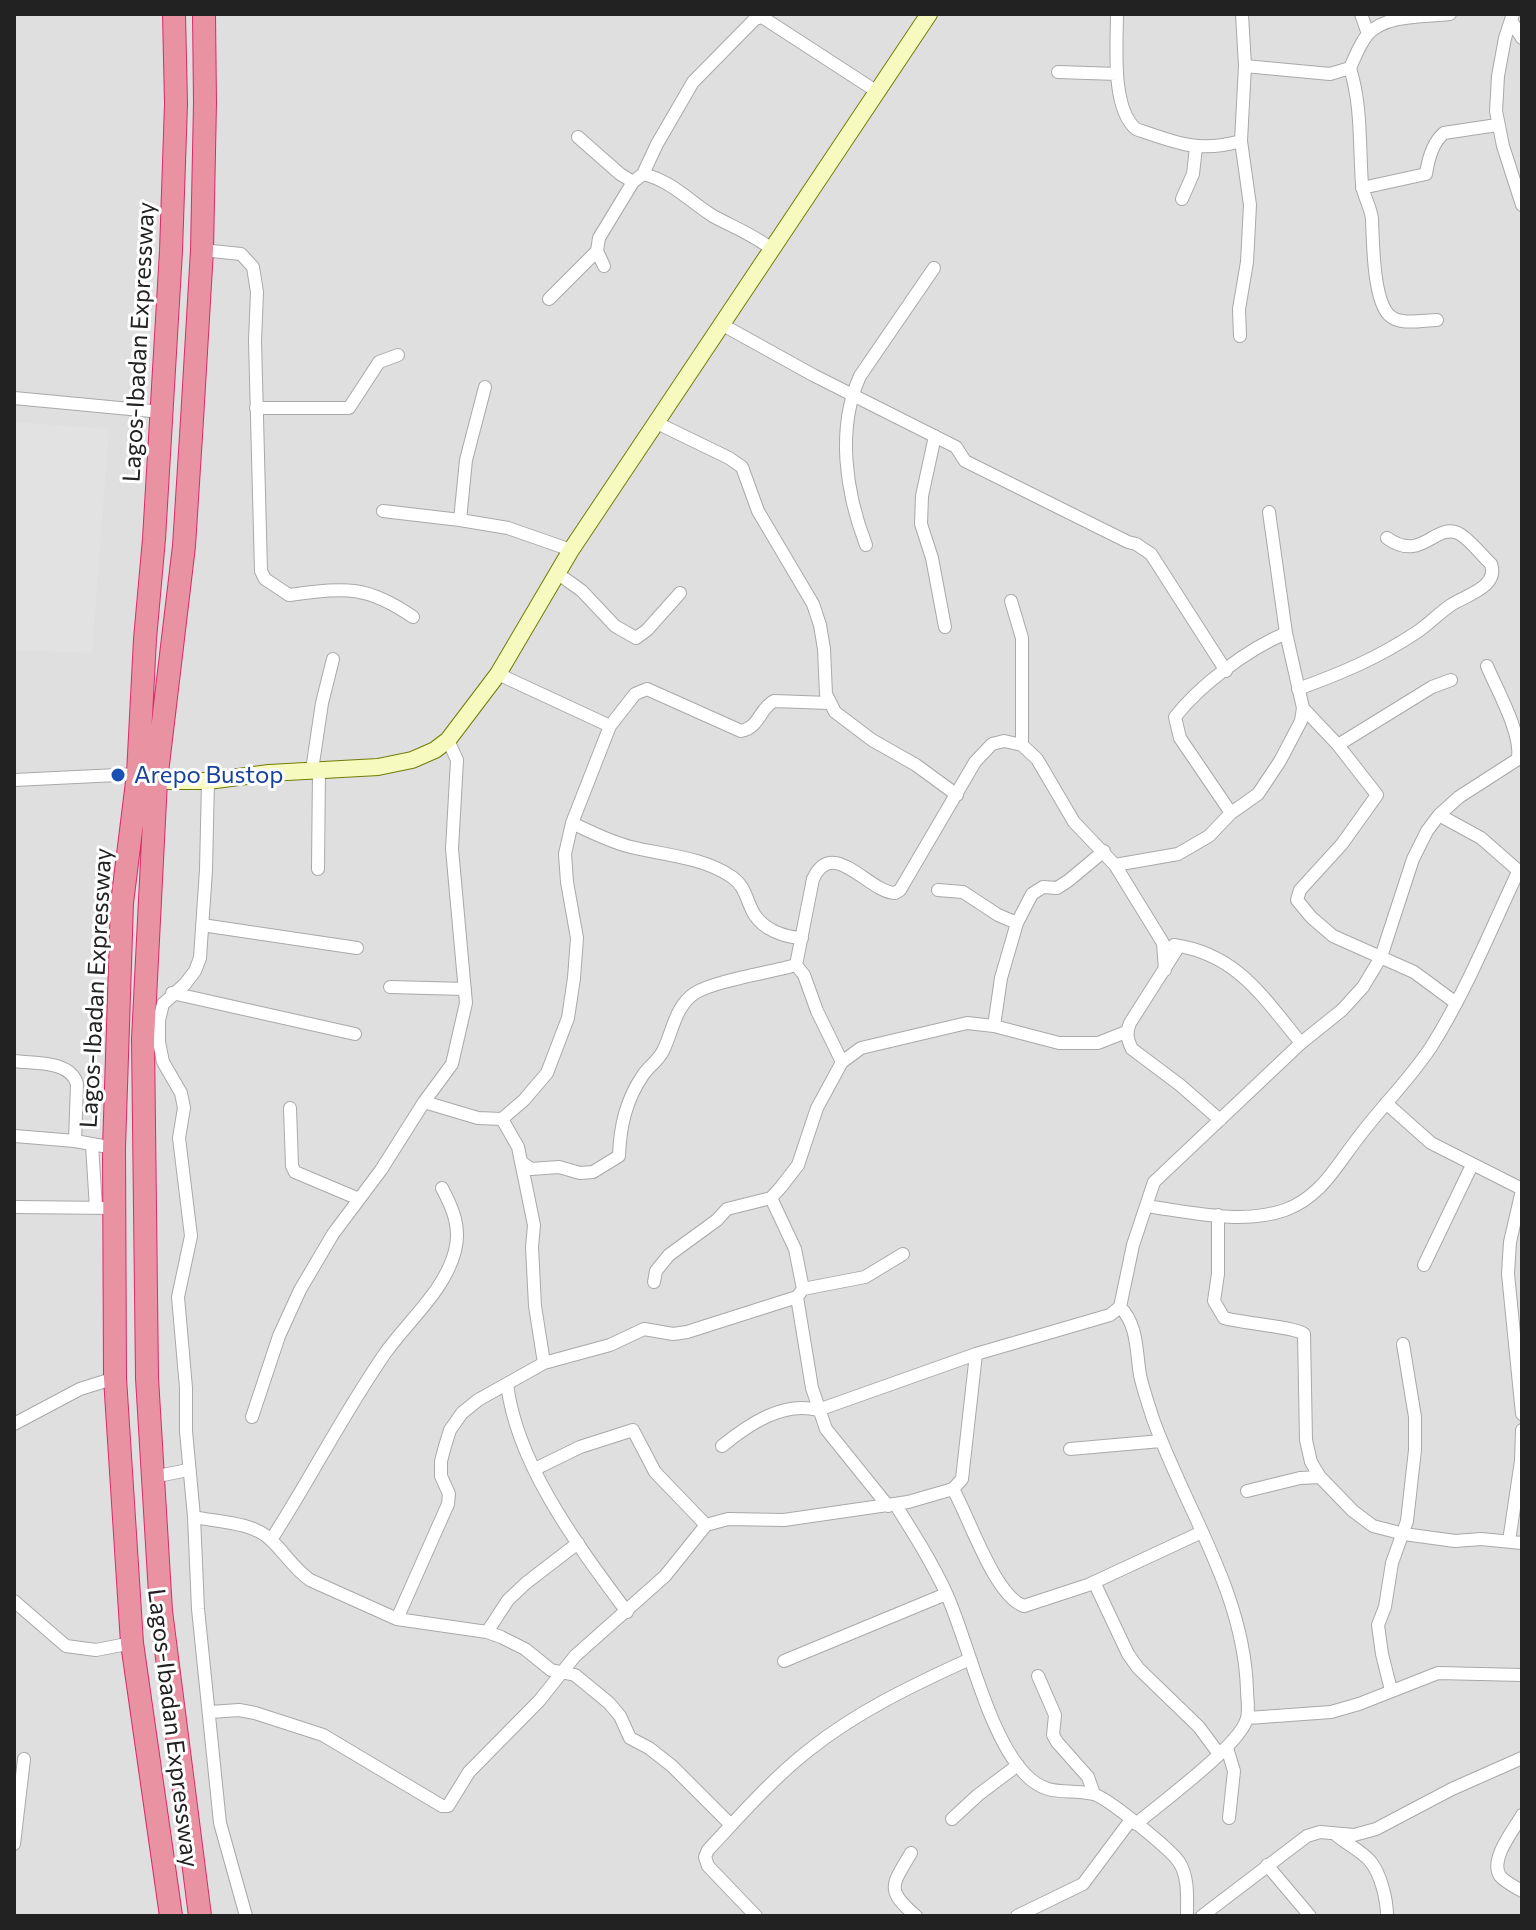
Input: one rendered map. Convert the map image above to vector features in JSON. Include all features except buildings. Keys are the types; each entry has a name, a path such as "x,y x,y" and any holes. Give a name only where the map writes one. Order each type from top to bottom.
{"highway":[{"name":"Lagos-Ibadan Expressway","path":"174,14 176,119 162,412 145,639 145,1298 161,1611 200,1916"},
{"name":"Lagos-Ibadan Expressway","path":"171,1916 132,1643 103,1146 122,903 147,778 184,546 202,250 204,14"}],"street":[{"path":"14,780 147,778 208,781 269,773 378,767 412,760 435,750 448,740 498,674 571,550 929,14"},
{"path":"1117,14 1117,74 1121,102 1129,124 1136,129 1196,147 1217,148 1241,141"},
{"path":"1240,336 1239,309 1250,218 1241,141 1245,66 1242,14"},
{"path":"1361,14 1368,34"},
{"path":"1245,66 1301,73 1330,74 1346,70 1368,34 1376,28 1399,19 1450,14"},
{"path":"604,266 597,251 599,238 638,178 693,82 755,19 762,17 876,91"},
{"path":"1512,18 1522,38"},
{"path":"1512,18 1498,76 1497,125 1522,205"},
{"path":"1346,70 1355,86 1361,124 1362,188 1372,218 1370,241 1382,304 1387,313 1403,321 1437,320"},
{"path":"1058,72 1117,74"},
{"path":"1362,188 1426,174 1428,159 1444,133 1497,125"},
{"path":"578,137 620,174 656,178 773,250"},
{"path":"1182,199 1193,174 1196,147"},
{"path":"202,250 241,254 253,267 257,292 256,408 261,571 265,579 289,595 344,588 379,596 413,617"},
{"path":"549,299 597,251"},
{"path":"866,545 853,512 848,482 848,426 852,395 860,376 934,268"},
{"path":"721,324 956,447 965,461 1151,554 1226,671"},
{"path":"256,408 349,408 379,362 398,355"},
{"path":"460,520 466,460 485,387"},
{"path":"14,398 162,412"},
{"path":"657,423 742,467 758,511 813,604 824,649 825,700 835,712 872,740 916,765 957,795"},
{"path":"935,436 922,496 921,524 932,558 945,627"},
{"path":"383,511 508,528 571,550"},
{"path":"1269,512 1286,633 1303,708 1371,783 1377,795 1342,844 1300,890 1297,900 1333,936 1414,972 1456,1003"},
{"path":"1298,689 1365,664 1419,631 1491,579 1491,564 1458,533 1448,532 1407,548 1399,547 1387,538"},
{"path":"557,573 582,591 601,614 631,637 641,636 680,593"},
{"path":"1011,601 1022,638 1022,745"},
{"path":"1231,813 1180,738 1175,717 1185,704 1226,671 1269,640 1286,633"},
{"path":"318,869 316,770 322,703 333,659"},
{"path":"722,1446 740,1432 796,1406 818,1410 976,1354 1110,1315 1120,1307 1133,1245 1154,1182 1301,1043 1353,999 1381,957 1413,859 1427,831 1459,797 1518,759 1520,750 1512,725 1487,666"},
{"path":"498,674 610,726"},
{"path":"1338,745 1432,687 1451,680"},
{"path":"424,1102 478,1118 502,1119 524,1100 547,1073 568,1018 574,978 577,938 565,854 572,823 610,726 635,694 647,689 741,731 757,724 769,703 774,701 825,700"},
{"path":"1115,865 1178,854 1209,836 1231,813 1258,794 1293,738 1303,708"},
{"path":"252,1417 279,1336 300,1290 333,1234 452,1064 466,1003 452,849 457,760 448,740"},
{"path":"796,965 813,879 819,867 826,862 838,863 891,894 900,890 975,762 992,744 1004,741 1022,745 1037,759 1074,822 1115,865 1163,943 1165,970"},
{"path":"208,781 200,958 185,984 163,1004 159,1042 163,1062 181,1093 184,1108 179,1138 191,1236 178,1297 198,1609 210,1712 213,1771 220,1823 246,1916"},
{"path":"1146,1206 1246,1217 1283,1211 1312,1195 1330,1178 1430,1048 1493,932 1520,873 1481,838 1439,815"},
{"path":"572,823 613,842 703,863 730,876 741,885 755,915 774,932 802,938"},
{"path":"994,1026 1001,978 1017,923 1032,894 1043,887 1057,888 1104,851"},
{"path":"938,890 963,892 998,915 1017,923"},
{"path":"202,925 357,948"},
{"path":"1163,943 1188,945 1242,973 1301,1043"},
{"path":"654,1282 656,1271 669,1255 717,1220 727,1209 771,1198 798,1165 817,1108 842,1062 853,1053 871,1045 967,1023 994,1026 1059,1043 1098,1043 1126,1032 1143,999 1179,946"},
{"path":"796,965 804,975 817,1011 842,1062"},
{"path":"523,1163 531,1169 559,1167 580,1173 593,1172 610,1164 619,1156 620,1127 633,1092 665,1049 677,1014 686,1000 703,989 796,965"},
{"path":"390,987 465,989"},
{"path":"172,993 355,1034"},
{"path":"1126,1032 1132,1049 1220,1120"},
{"path":"14,1061 67,1068 75,1076 75,1141"},
{"path":"1386,1103 1431,1143 1522,1190 1510,1242 1508,1274 1518,1339 1522,1414"},
{"path":"290,1108 292,1166 295,1172 359,1199"},
{"path":"502,1119 514,1138 523,1163 534,1225 535,1306 544,1363"},
{"path":"15,1136 103,1146"},
{"path":"1424,1265 1472,1165"},
{"path":"271,1540 337,1428 387,1351 438,1286 454,1256 459,1234 456,1218 442,1188"},
{"path":"771,1198 795,1249 818,1410 826,1429 842,1452 892,1505 946,1594 1003,1739 1018,1765 1040,1788 1094,1794 1105,1799 1179,1862 1187,1889 1187,1916"},
{"path":"14,1207 105,1208"},
{"path":"1218,1215 1218,1274 1214,1301 1218,1310 1224,1318 1273,1328 1292,1328 1304,1334 1306,1440 1311,1462 1320,1477 1353,1511 1373,1526 1455,1541 1481,1539 1516,1542 1522,1430"},
{"path":"397,1619 448,1504 449,1494 441,1476 441,1461 450,1430 462,1413 478,1400 544,1363 610,1345 644,1329 673,1334 687,1332 800,1293 865,1277 903,1254"},
{"path":"1017,1916 1083,1884 1133,1823 1223,1751 1248,1718 1247,1677 1238,1623 1225,1582 1161,1441 1141,1376 1134,1332 1128,1315 1120,1307"},
{"path":"1391,1690 1378,1625 1385,1607 1392,1563 1404,1534 1413,1478 1415,1417 1403,1344"},
{"path":"210,1712 239,1710 255,1713 323,1735 442,1806 448,1806 469,1772 563,1673 575,1656 665,1576 706,1525 728,1519 784,1520 892,1505 953,1489 962,1479 976,1354"},
{"path":"14,1424 80,1389 115,1378"},
{"path":"507,1384 519,1433 535,1469 578,1543 627,1612"},
{"path":"535,1469 580,1447 633,1430 655,1472 706,1525"},
{"path":"1070,1449 1161,1441"},
{"path":"153,1477 188,1470"},
{"path":"1247,1491 1300,1478 1320,1477"},
{"path":"953,1489 982,1553 1014,1603 1024,1606 1094,1582 1202,1532"},
{"path":"194,1517 244,1527 271,1540 292,1565 310,1580 397,1619 487,1632 514,1642 551,1670 575,1675 609,1703 620,1716 630,1738 672,1766 731,1825"},
{"path":"487,1632 517,1592 578,1543"},
{"path":"1094,1582 1128,1654 1138,1668 1223,1751 1234,1771 1229,1818"},
{"path":"784,1661 946,1594"},
{"path":"15,1603 66,1646 96,1650 132,1643"},
{"path":"756,1916 715,1873 705,1857 708,1850 807,1751 892,1695 970,1659"},
{"path":"1248,1718 1331,1712 1438,1673 1522,1675"},
{"path":"1038,1676 1055,1715 1053,1735 1088,1777 1094,1794"},
{"path":"1202,1916 1307,1836 1320,1832 1354,1835 1376,1829 1452,1789 1522,1758"},
{"path":"14,1844 24,1759"},
{"path":"952,1819 1018,1765"},
{"path":"1522,1815 1502,1850 1497,1866 1501,1877 1522,1891"},
{"path":"1335,1834 1369,1859 1376,1870 1387,1916"},
{"path":"911,1853 893,1884 893,1891 916,1916"},
{"path":"1267,1865 1310,1916"}],"shaded area":[{"path":"14,14 1522,14 1522,1916 14,1916"},
{"path":"14,422 109,429 92,653 14,650"}],"place":[{"name":"Arepo Bustop","path":"118,775"}]}
